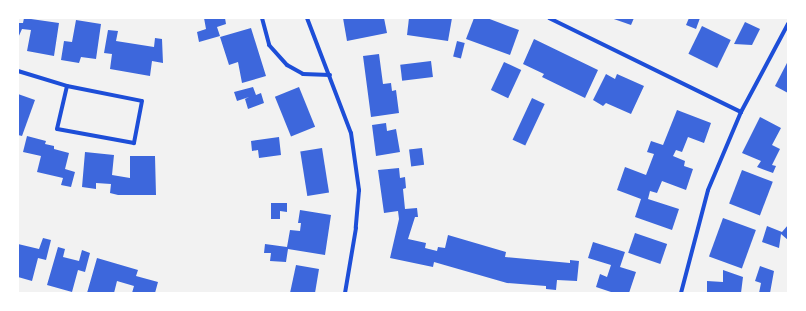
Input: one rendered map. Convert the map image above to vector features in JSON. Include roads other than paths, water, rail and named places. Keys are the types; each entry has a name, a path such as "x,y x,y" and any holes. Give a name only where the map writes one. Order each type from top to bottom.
{"street":[{"path":"262,18 269,45 287,65 302,74 330,75"},
{"path":"307,18 351,132 359,190 356,228 345,293"},
{"path":"549,18 741,112"},
{"path":"681,293 708,190 741,112 788,24"},
{"path":"18,71 66,86 142,101 134,143 57,129 66,86"}]}
